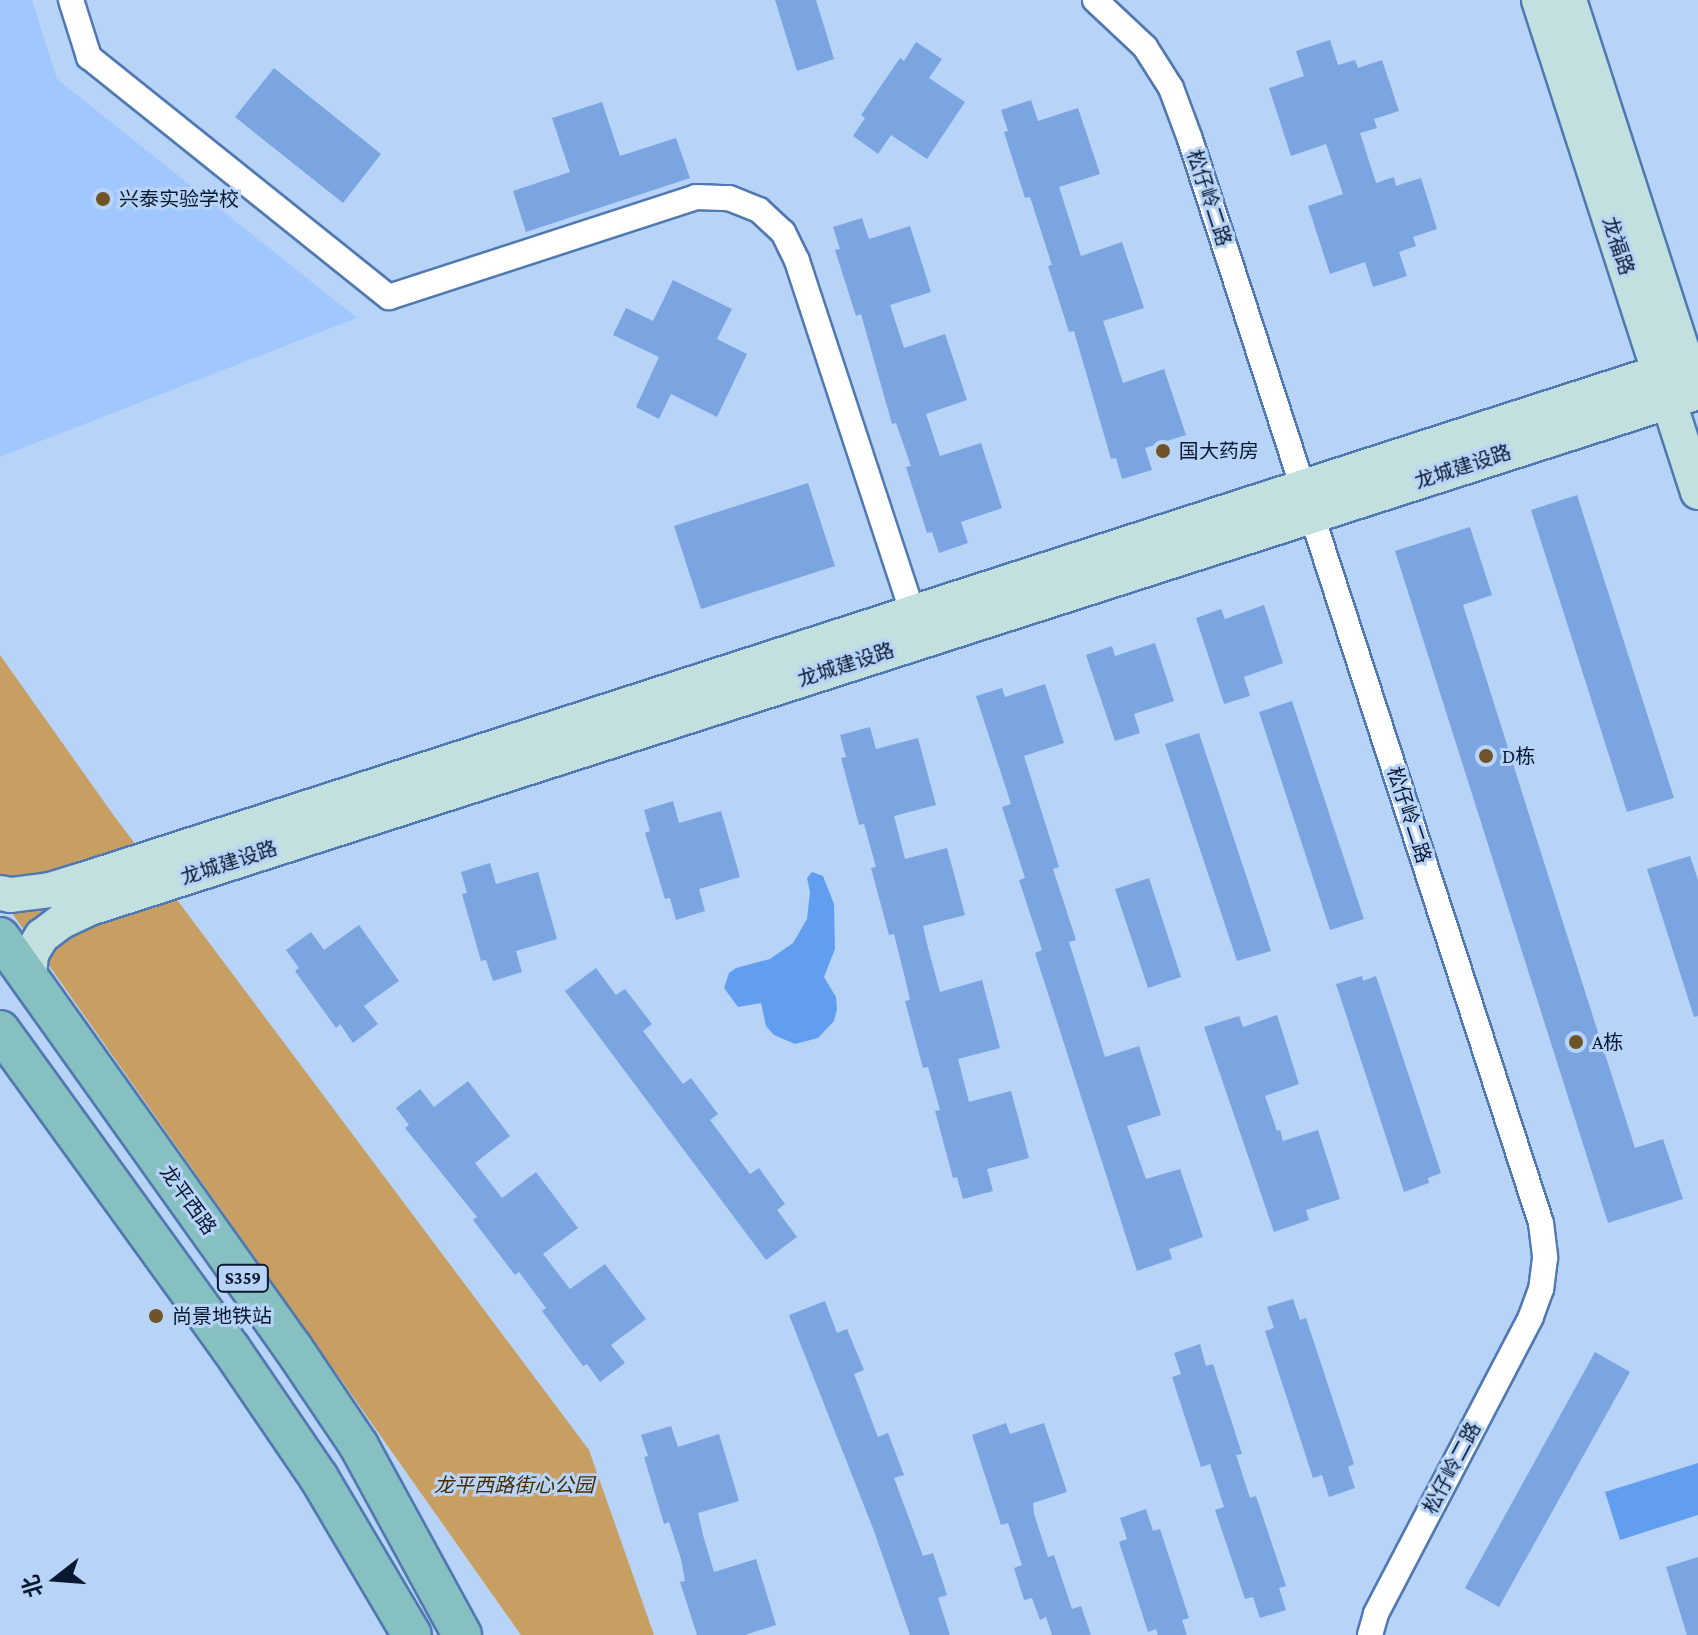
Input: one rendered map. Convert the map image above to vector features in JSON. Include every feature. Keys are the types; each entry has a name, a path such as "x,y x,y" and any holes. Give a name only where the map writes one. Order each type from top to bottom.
{"main road":[{"name":"龙平西路","path":"0,937 293,1348 359,1446 462,1635"},
{"name":"S359","path":"0,1030 231,1349 319,1478 412,1635"}],"street":[{"path":"71,0 89,57 389,297 696,197 729,198 759,210 783,232 797,261 917,627"},
{"name":"松仔岭二路","path":"1095,0 1145,47 1171,88 1541,1223 1545,1258 1541,1289 1531,1317 1376,1614 1370,1635"},
{"name":"龙福路","path":"1539,0 1686,383"},
{"name":"龙福路","path":"1569,0 1686,383 1698,492"},
{"name":"龙城建设路","path":"29,977 31,954 42,936 62,921 90,908 917,627 1686,383"},
{"name":"龙城建设路","path":"0,893 11,895 50,890 917,627"}],"shaded area":[{"name":"兴泰实验学校","path":"0,0 32,0 57,79 357,318 0,457"},
{"path":"812,872 823,876 834,904 835,949 824,977 836,997 837,1009 834,1021 818,1038 795,1044 774,1035 766,1026 761,1003 738,1007 724,988 729,973 736,968 770,959 793,943 807,919 810,892 807,878"},
{"path":"1698,1463 1698,1515 1620,1540 1605,1492"}],"green space":[{"name":"龙平西路街心公园","path":"0,655 112,813 589,1450 654,1635 521,1635 0,896"}],"building":[{"path":"775,0 816,0 834,59 797,71"},
{"path":"1330,40 1338,65 1355,60 1358,68 1382,60 1399,111 1374,119 1377,128 1360,133 1376,183 1394,177 1396,186 1421,178 1437,229 1413,237 1416,246 1399,252 1407,276 1373,287 1365,262 1330,274 1308,206 1343,194 1326,144 1291,156 1269,88 1304,76 1296,51"},
{"path":"916,42 942,59 929,78 965,102 927,159 891,135 878,154 853,136 865,118 861,115 900,58 904,61"},
{"path":"274,68 381,154 343,203 235,117"},
{"path":"1031,100 1038,121 1078,108 1100,174 1059,187 1081,256 1122,242 1144,308 1103,321 1123,383 1164,369 1186,435 1145,448 1152,470 1122,479 1116,458 1111,459 1074,331 1069,332 1030,197 1025,198 1004,132 1008,131 1001,110"},
{"path":"602,102 620,156 676,138 690,178 526,232 513,191 570,172 552,118"},
{"path":"862,218 869,239 910,226 931,292 890,305 904,348 945,334 967,400 926,414 940,456 981,443 1002,508 961,522 968,543 939,553 932,532 927,533 906,467 911,466 896,423 892,424 861,314 856,316 835,250 840,249 833,227"},
{"path":"673,280 732,309 717,339 747,354 717,417 671,394 659,419 636,407 659,357 613,335 626,308 653,321"},
{"path":"808,483 835,566 701,609 674,526"},
{"path":"1577,495 1674,798 1627,812 1531,510"},
{"path":"1470,527 1492,595 1463,605 1566,932 1635,1148 1663,1139 1683,1199 1608,1223 1395,551"},
{"path":"1264,605 1283,663 1244,677 1250,696 1224,704 1196,618 1221,609 1225,619"},
{"path":"1155,643 1174,701 1134,714 1140,733 1115,741 1086,655 1112,646 1115,656"},
{"path":"1045,684 1064,743 1024,756 1059,867 1053,869 1076,940 1069,942 1105,1057 1139,1046 1161,1115 1127,1126 1146,1179 1180,1169 1203,1237 1169,1249 1172,1259 1137,1271 1035,953 1042,950 1019,880 1025,878 1002,807 1011,804 976,696 1002,688 1005,697"},
{"path":"1292,701 1364,919 1330,930 1259,712"},
{"path":"870,727 876,749 918,738 936,805 894,816 905,859 947,848 965,915 923,926 928,948 940,992 982,980 1000,1048 958,1059 969,1102 1011,1091 1029,1158 987,1169 993,1191 963,1199 957,1177 953,1178 935,1111 940,1110 928,1067 923,1068 905,1001 910,1000 894,934 889,935 871,868 876,867 864,824 859,825 841,758 846,757 840,735"},
{"path":"1199,733 1271,951 1237,961 1165,744"},
{"path":"673,801 679,823 721,811 740,877 699,889 705,911 676,920 670,898 665,899 645,833 650,831 644,810"},
{"path":"1690,856 1698,880 1698,1016 1694,1017 1647,869"},
{"path":"490,863 496,884 538,872 557,939 516,951 522,972 493,981 486,960 481,961 462,894 467,893 461,872"},
{"path":"1149,878 1181,977 1148,988 1115,889"},
{"path":"359,925 399,981 364,1006 378,1024 353,1043 340,1024 336,1028 295,971 299,968 286,950 311,932 324,950"},
{"path":"596,968 616,995 625,989 652,1024 643,1031 683,1084 691,1078 718,1114 710,1120 750,1174 759,1168 785,1204 777,1210 797,1237 766,1260 565,991"},
{"path":"1362,976 1363,981 1376,976 1441,1173 1428,1178 1429,1183 1404,1192 1336,984"},
{"path":"1277,1015 1299,1084 1265,1096 1283,1141 1318,1130 1340,1199 1306,1210 1309,1220 1274,1232 1204,1027 1239,1016 1243,1027"},
{"path":"468,1081 510,1136 475,1163 502,1198 536,1172 578,1228 543,1254 570,1289 605,1264 646,1319 611,1345 625,1363 600,1382 587,1364 583,1366 542,1311 546,1308 519,1272 515,1275 473,1220 477,1217 405,1128 409,1125 396,1108 420,1089 434,1107"},
{"path":"1293,1299 1300,1320 1306,1318 1354,1464 1348,1467 1355,1488 1329,1497 1322,1475 1313,1478 1265,1331 1274,1328 1267,1307"},
{"path":"825,1301 837,1333 847,1329 864,1370 854,1374 878,1437 888,1433 904,1475 894,1478 923,1556 933,1553 947,1595 938,1598 950,1635 910,1635 874,1531 789,1315"},
{"path":"1200,1344 1206,1366 1213,1364 1242,1454 1236,1455 1250,1498 1256,1496 1286,1586 1279,1588 1286,1610 1260,1618 1253,1597 1245,1599 1215,1510 1224,1507 1210,1464 1201,1467 1172,1377 1181,1374 1174,1353"},
{"path":"1595,1352 1630,1372 1499,1607 1465,1588"},
{"path":"1006,1423 1010,1434 1044,1423 1067,1492 1033,1503 1034,1514 1048,1557 1054,1555 1072,1609 1081,1606 1091,1635 1052,1635 1046,1617 1040,1620 1032,1598 1024,1600 1014,1568 1022,1565 1008,1523 1001,1525 972,1435"},
{"path":"671,1426 678,1447 719,1434 739,1501 698,1513 714,1572 756,1559 776,1625 745,1635 697,1635 680,1582 685,1581 681,1559 669,1522 664,1524 644,1457 648,1456 641,1435"},
{"path":"1146,1509 1153,1531 1160,1529 1189,1618 1182,1620 1187,1635 1158,1635 1156,1629 1148,1632 1119,1542 1127,1539 1120,1518"},
{"path":"1698,1557 1698,1635 1687,1635 1666,1567"}],"place":[{"name":"兴泰实验学校","path":"103,199"},
{"name":"国大药房","path":"1163,451"},
{"name":"D栋","path":"1486,756"},
{"name":"A栋","path":"1576,1042"},
{"name":"尚景地铁站","path":"156,1316"}]}
